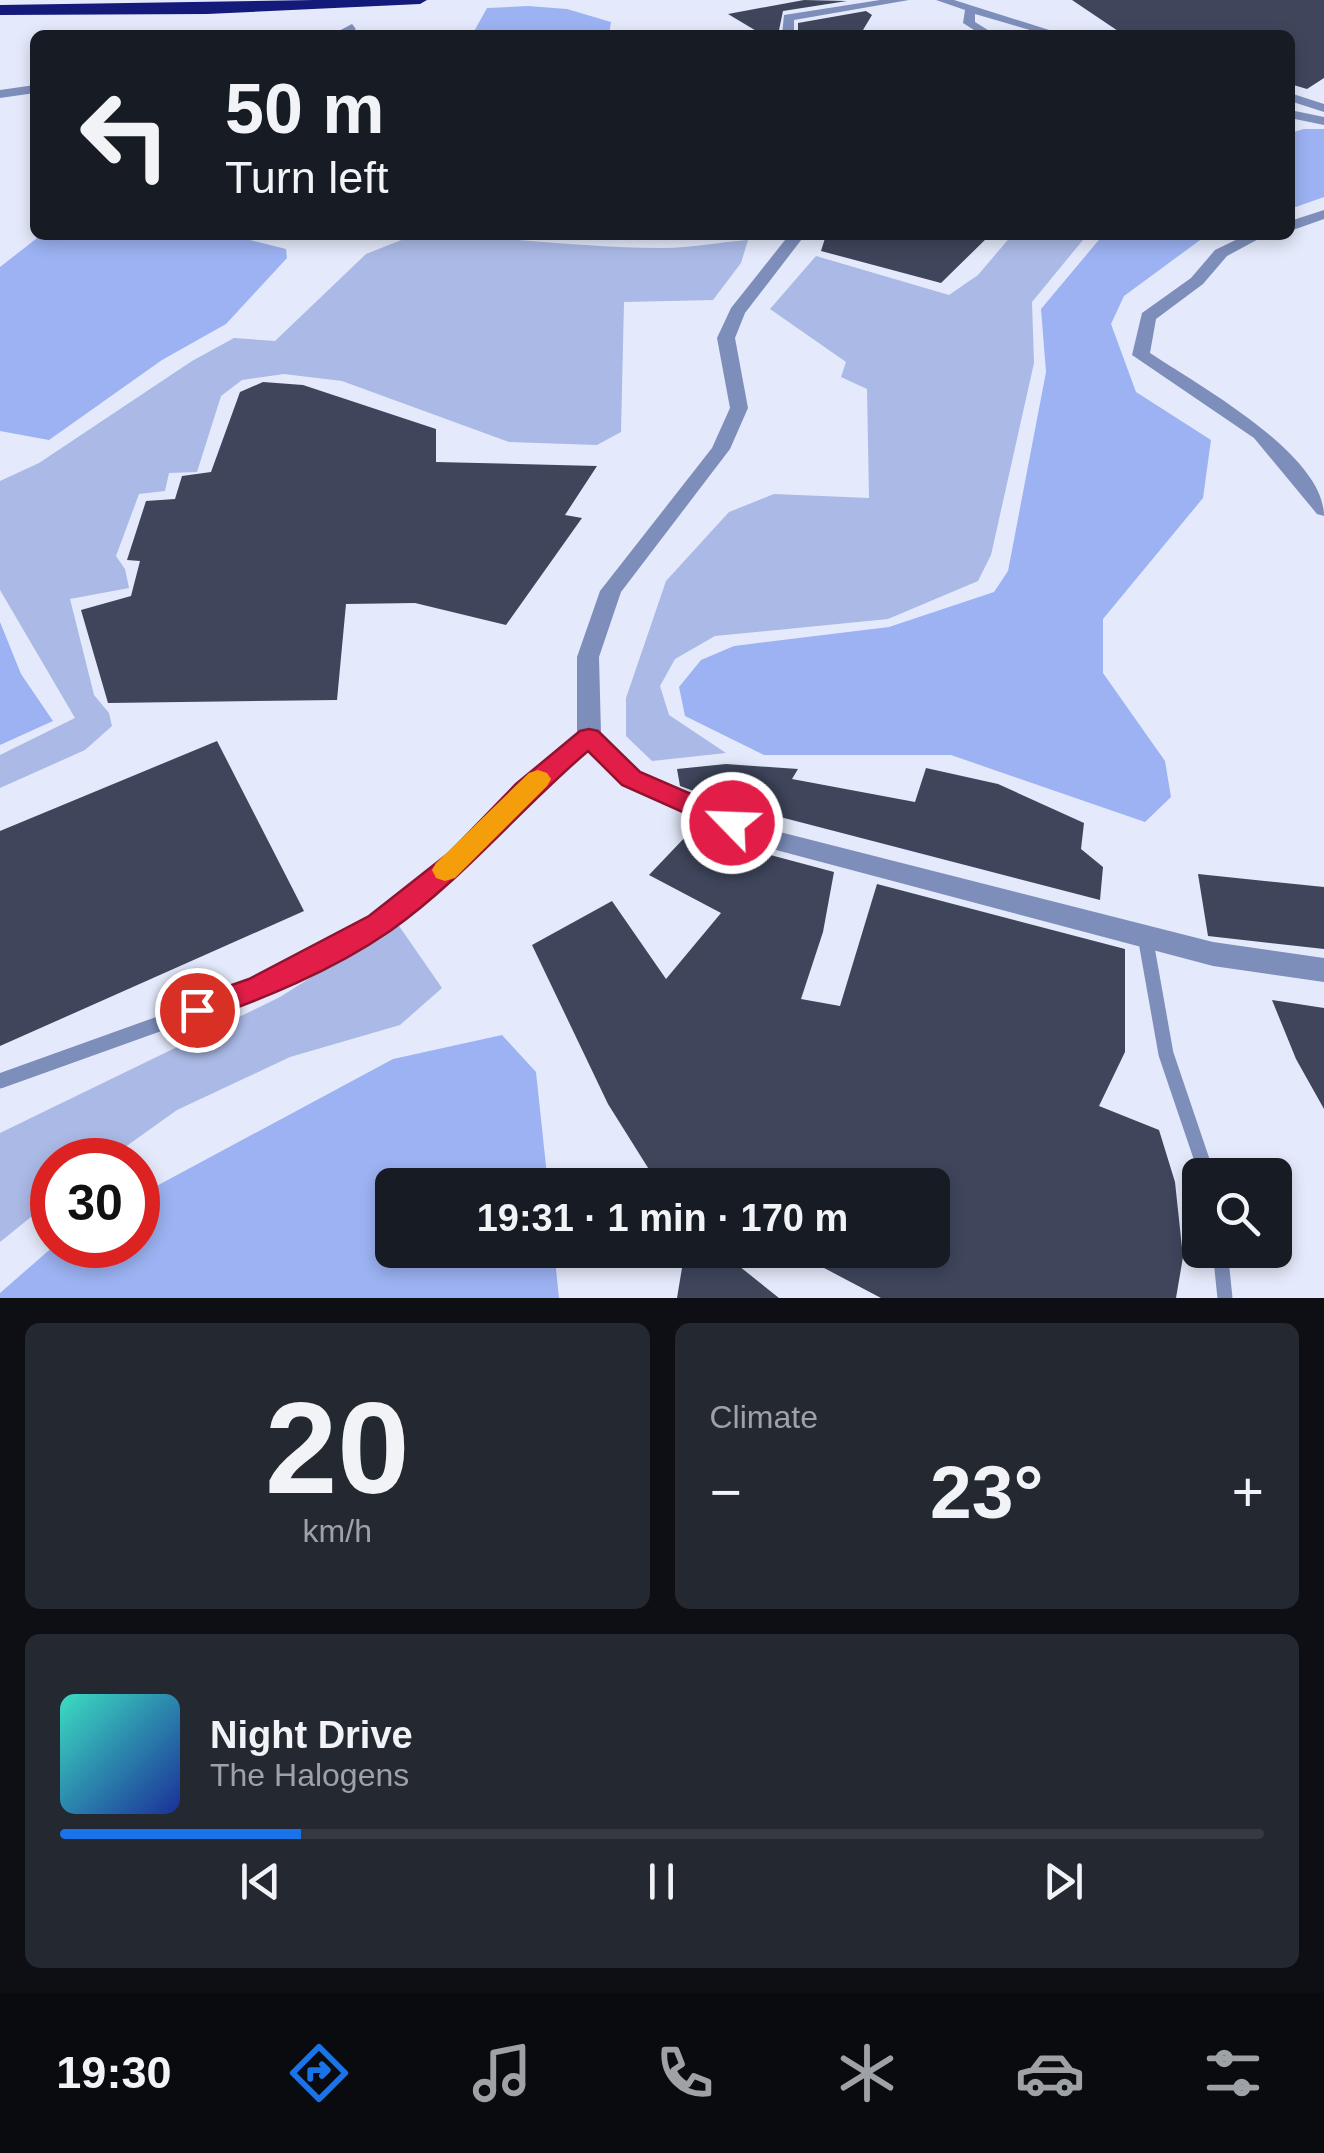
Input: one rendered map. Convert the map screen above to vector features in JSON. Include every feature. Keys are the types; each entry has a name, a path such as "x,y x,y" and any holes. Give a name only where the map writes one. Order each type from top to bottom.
{"highway":[{"path":"0,2 262,0"},
{"path":"0,10 207,9 420,0"}],"street":[{"path":"788,30 788,17 903,0"},
{"path":"942,0 1040,30"},
{"path":"970,11 969,23 981,30"},
{"path":"346,30 352,27"},
{"path":"0,94 30,90"},
{"path":"1295,99 1324,108"},
{"path":"1295,115 1324,122"},
{"path":"1295,224 1324,214"},
{"path":"793,240 737,312 726,338 739,408 721,449 611,591 588,656 589,737 631,778 766,838 1213,954 1324,970"},
{"path":"1248,240 1221,253 1197,281 1148,318 1141,355 1260,434 1324,510"}],"lane":[{"path":"0,1081 259,988 379,924 458,860 525,790 589,737"},
{"path":"1144,936 1166,1054 1201,1158"},
{"path":"1222,1268 1225,1298"}],"shaded area":[{"path":"487,8 567,9 611,22 610,30 475,30"},
{"path":"1324,129 1324,197 1295,207 1295,132"},
{"path":"35,240 250,240 286,249 287,258 226,324 162,360 49,440 0,431 0,267"},
{"path":"401,240 517,240 663,248 748,240 741,263 713,300 624,302 621,432 597,445 509,442 342,381 284,374 242,380 221,396 197,472 169,473 165,491 139,494 116,556 125,569 129,588 70,599 94,695 109,713 112,726 85,750 0,788 0,755 75,718 0,590 0,481 39,463 192,361 234,338 275,341 366,254"},
{"path":"1008,240 1083,240 1032,302 1034,363 991,555 978,581 888,619 715,636 675,659 660,686 669,715 726,753 652,761 626,736 626,698 666,581 729,512 774,494 869,498 867,389 841,377 846,362 770,309 816,256 949,295 978,275"},
{"path":"1099,240 1200,240 1124,296 1111,324 1136,392 1211,440 1203,498 1103,619 1103,673 1165,761 1171,797 1145,822 951,755 764,755 685,716 679,687 701,660 734,646 889,627 994,592 1008,571 1046,372 1041,309"},
{"path":"0,622 21,674 53,721 0,745"},
{"path":"397,923 442,988 400,1025 290,1057 177,1110 138,1138 30,1138 30,1218 0,1242 0,1133 280,997"},
{"path":"502,1035 536,1072 546,1168 375,1168 375,1268 556,1268 559,1298 0,1298 0,1293 30,1267 160,1268 160,1184 393,1059"}],"building":[{"path":"804,0 847,1 783,11 779,30 755,30 728,14"},
{"path":"1072,0 1324,0 1324,78 1307,89 1295,85 1295,30 1117,30"},
{"path":"866,11 872,15 863,30 798,30 798,23"},
{"path":"824,240 985,240 941,283 821,251"},
{"path":"263,382 303,385 436,429 436,462 597,466 565,515 582,518 506,625 415,603 346,604 337,700 108,703 81,610 131,596 140,561 127,560 146,501 175,499 182,476 211,472 240,392"},
{"path":"217,741 304,911 0,1046 0,831"},
{"path":"726,764 798,769 792,779 915,802 926,768 998,784 1084,823 1081,849 1103,867 1100,900 730,804 680,786 677,769"},
{"path":"689,833 834,872 823,932 801,999 840,1006 877,884 1125,949 1125,1052 1099,1106 1159,1130 1175,1182 1182,1248 1176,1298 881,1298 824,1268 950,1268 950,1168 648,1168 608,1104 532,945 612,901 666,979 721,913 649,875"},
{"path":"1198,874 1324,887 1324,949 1208,936"},
{"path":"1272,1000 1324,1008 1324,1109 1296,1059"},
{"path":"682,1268 742,1268 779,1298 677,1298"}],"slow traffic":[{"path":"445,870 538,779"}],"route":[{"path":"197,1010 259,988 379,924 458,860 525,790 589,737 631,778 732,823"}]}
